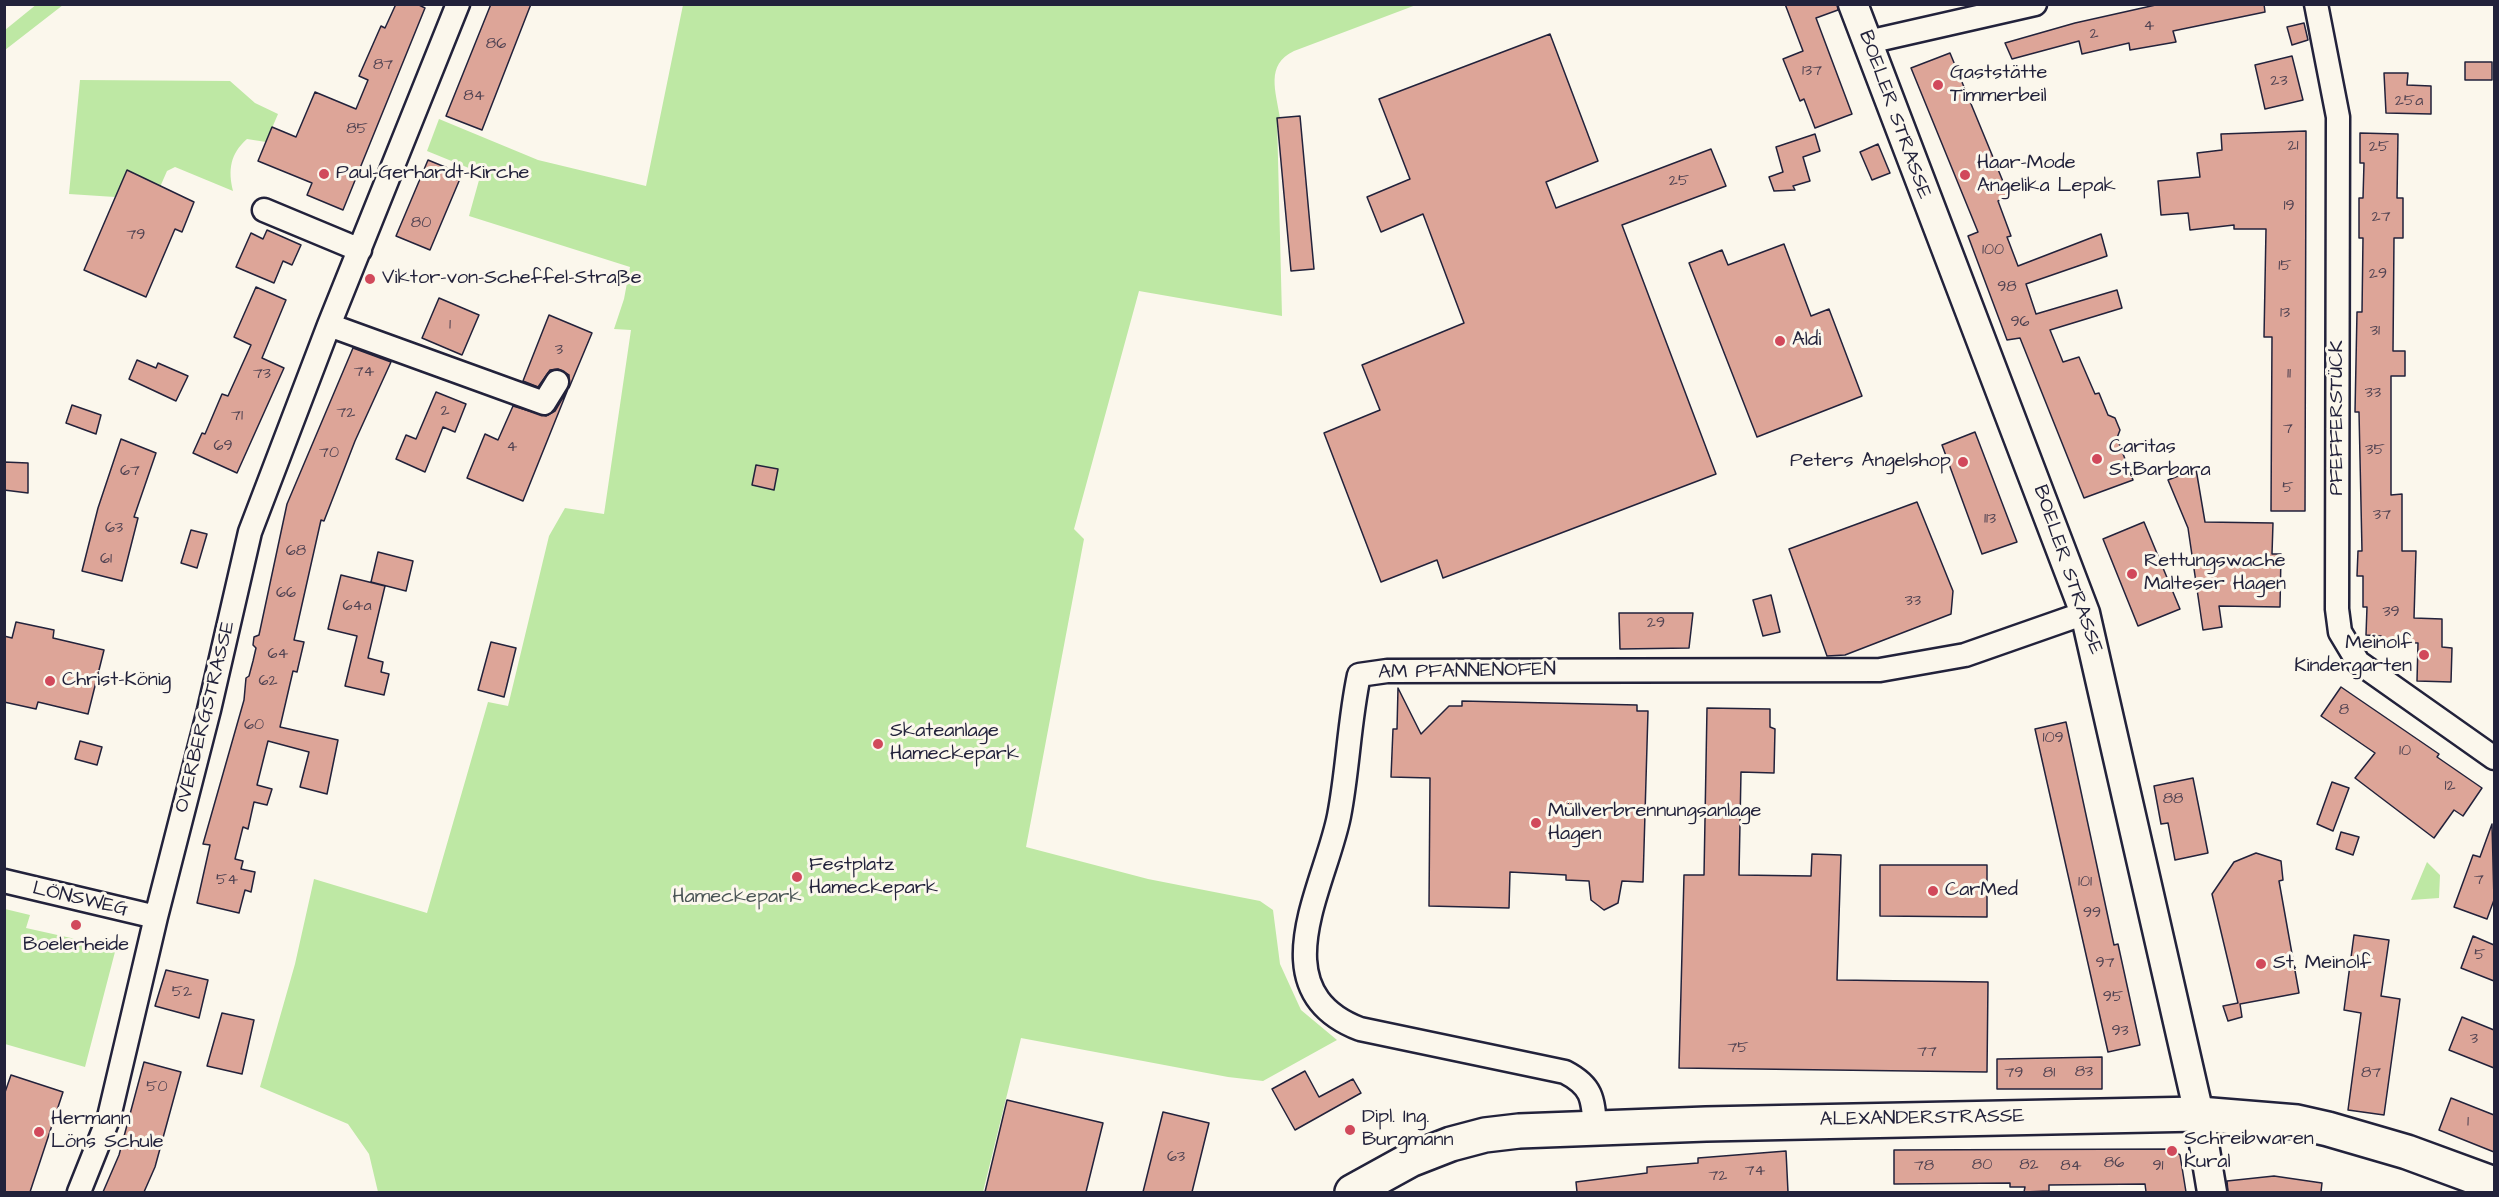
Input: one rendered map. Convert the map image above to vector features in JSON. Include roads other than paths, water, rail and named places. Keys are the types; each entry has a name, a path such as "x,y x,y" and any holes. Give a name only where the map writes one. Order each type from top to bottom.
{"main road":[{"name":"ALEXANDERSTRASSE","path":"1352,1192 1410,1160 1451,1144 1485,1135 1519,1131 1595,1127 2199,1114 2287,1121 2328,1129 2407,1152 2494,1184"}],"street":[{"name":"OVERBERGSTRASSE","path":"80,1192 109,1117 156,917 210,710 250,532 329,325 458,4"},
{"name":"BOELER STRASSE","path":"1853,4 1939,235 2038,484 2085,613 2199,1114 2211,1192"},
{"path":"1868,42 2035,4"},
{"name":"PFEFFERSTÜCK","path":"2316,4 2338,117 2337,609 2340,632 2358,662 2494,758"},
{"path":"264,210 360,250"},
{"path":"329,325 544,403 557,382"},
{"name":"AM PFANNENOFEN","path":"1595,1127 1593,1099 1582,1080 1565,1072 1360,1029 1348,1024 1328,1010 1311,984 1305,967 1305,939 1310,910 1340,814 1352,706 1359,675 1387,671 1880,670 1965,655 2085,613"},
{"name":"LÖNSWEG","path":"4,881 156,917"}],"place":[{"name":"Gaststätte Timmerbeil","path":"1938,85"},
{"name":"Paul-Gerhardt-Kirche","path":"324,174"},
{"name":"Haar-Mode Angelika Lepak","path":"1965,175"},
{"name":"Viktor-von-Scheffel-Straße","path":"370,279"},
{"name":"Aldi","path":"1780,341"},
{"name":"Caritas St.Barbara","path":"2097,459"},
{"name":"Peters Angelshop","path":"1963,462"},
{"name":"Rettungswache Malteser Hagen","path":"2132,574"},
{"name":"Meinolf Kindergarten","path":"2424,655"},
{"name":"Christ-König","path":"50,681"},
{"name":"Skateanlage Hameckepark","path":"878,744"},
{"name":"Müllverbrennungsanlage Hagen","path":"1536,823"},
{"name":"Festplatz Hameckepark","path":"797,877"},
{"name":"CarMed","path":"1933,891"},
{"name":"Boelerheide","path":"76,925"},
{"name":"St. Meinolf","path":"2261,964"},
{"name":"Dipl. Ing. Burgmann","path":"1350,1130"},
{"name":"Hermann Löns Schule","path":"39,1132"},
{"name":"Schreibwaren Kural","path":"2172,1151"}],"park label":[{"name":"Hameckepark","path":"737,898"}]}
